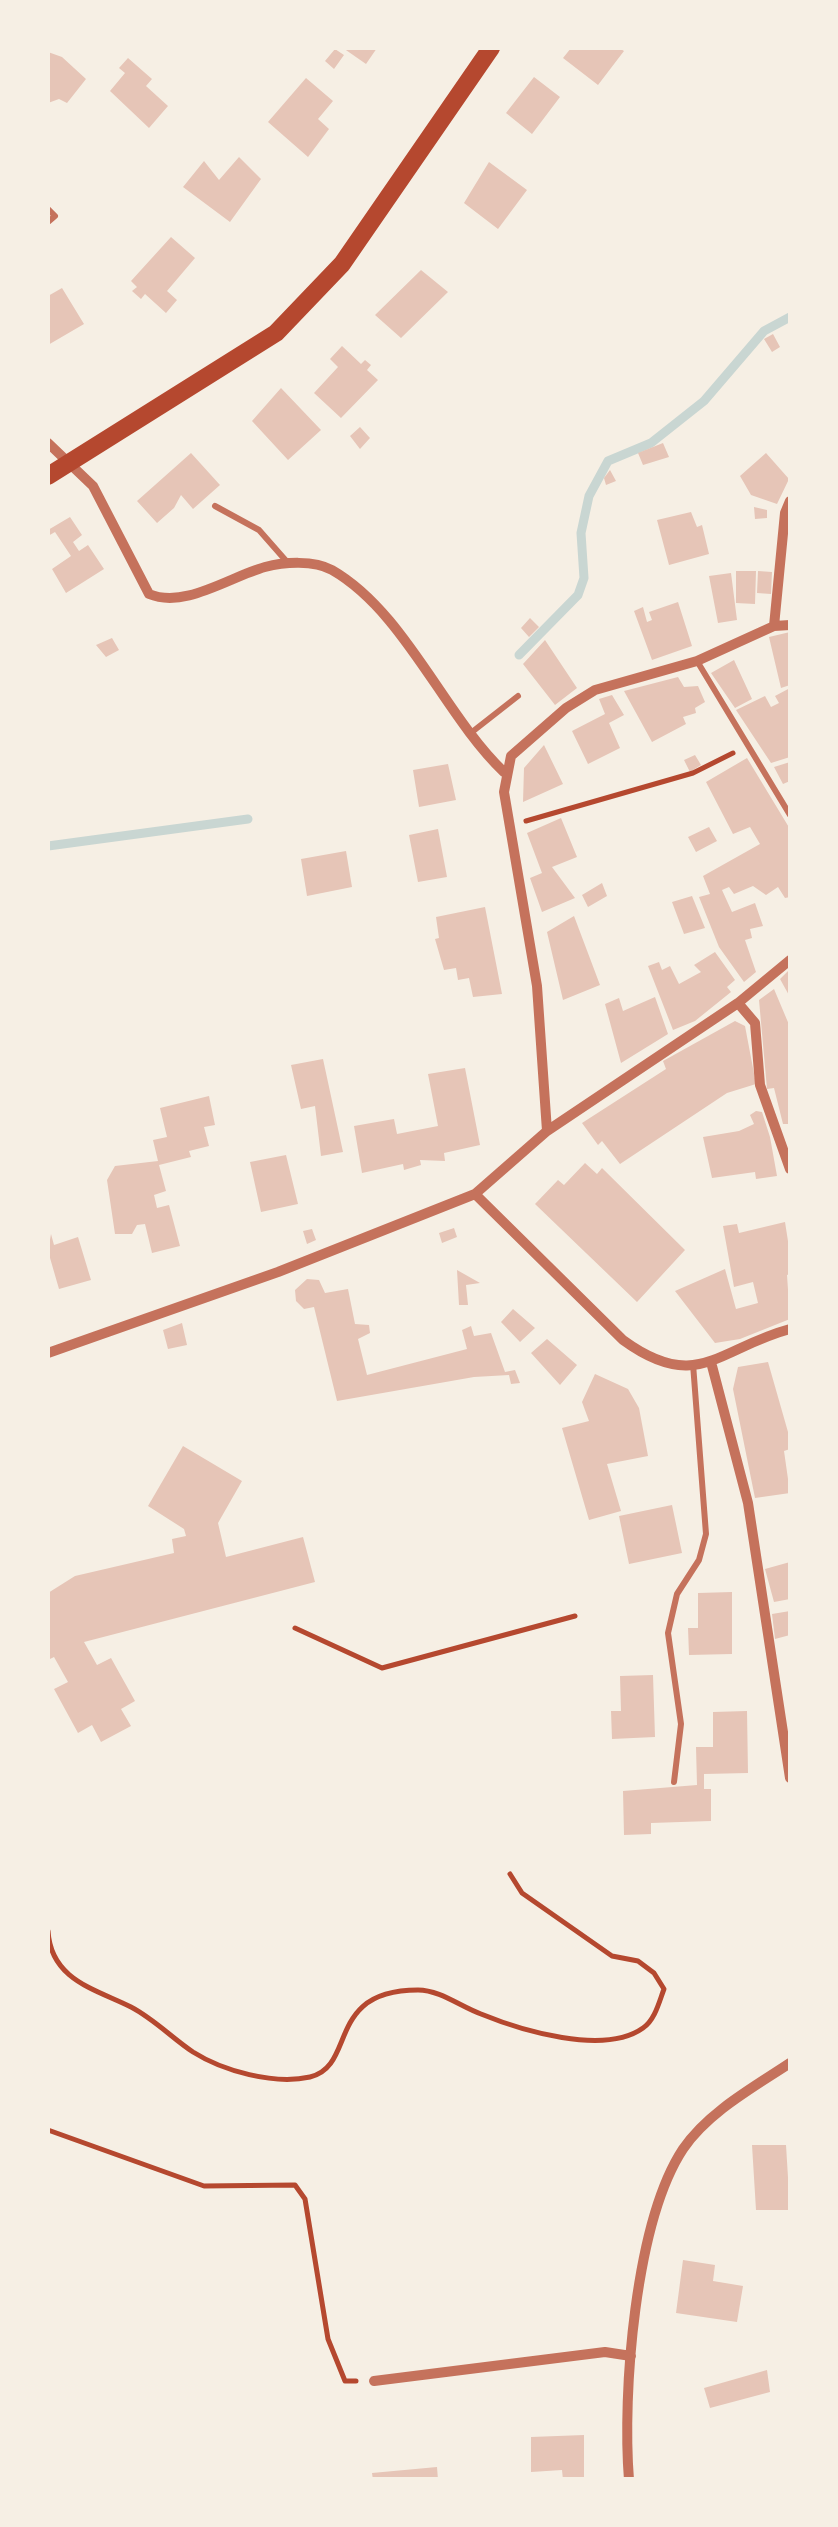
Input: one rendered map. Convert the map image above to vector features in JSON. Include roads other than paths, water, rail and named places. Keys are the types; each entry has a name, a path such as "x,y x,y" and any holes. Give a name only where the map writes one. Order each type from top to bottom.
{"main road":[{"path":"48,476 276,333 342,264 491,48"}],"street":[{"path":"48,443 93,486 149,594 178,598 267,566 330,568 381,614 504,772 508,826 538,986 547,1130"},
{"path":"774,626 785,514 790,501"},
{"path":"504,772 524,744 595,690 696,662 774,626 790,625"},
{"path":"48,1354 278,1272 474,1194 547,1130 738,1003 790,960"},
{"path":"738,1003 755,1023 760,1085 790,1169"},
{"path":"474,1194 624,1340 670,1366 711,1362 790,1329"},
{"path":"711,1362 748,1503 790,1778"},
{"path":"629,2480 626,2440 631,2356 655,2206 684,2148 734,2100 790,2063"},
{"path":"374,2381 605,2352 631,2356"}],"lane":[{"path":"48,208 55,216 48,222"},
{"path":"215,506 259,530 289,564"},
{"path":"696,662 790,815"},
{"path":"472,732 518,696"},
{"path":"674,1782 681,1724 668,1633 677,1594 699,1560 706,1534 693,1364"}],"waterway":[{"path":"519,655 578,595 584,578 581,533 589,496 608,461 651,443 704,401 764,331 790,317"},
{"path":"48,846 248,819"}]}
